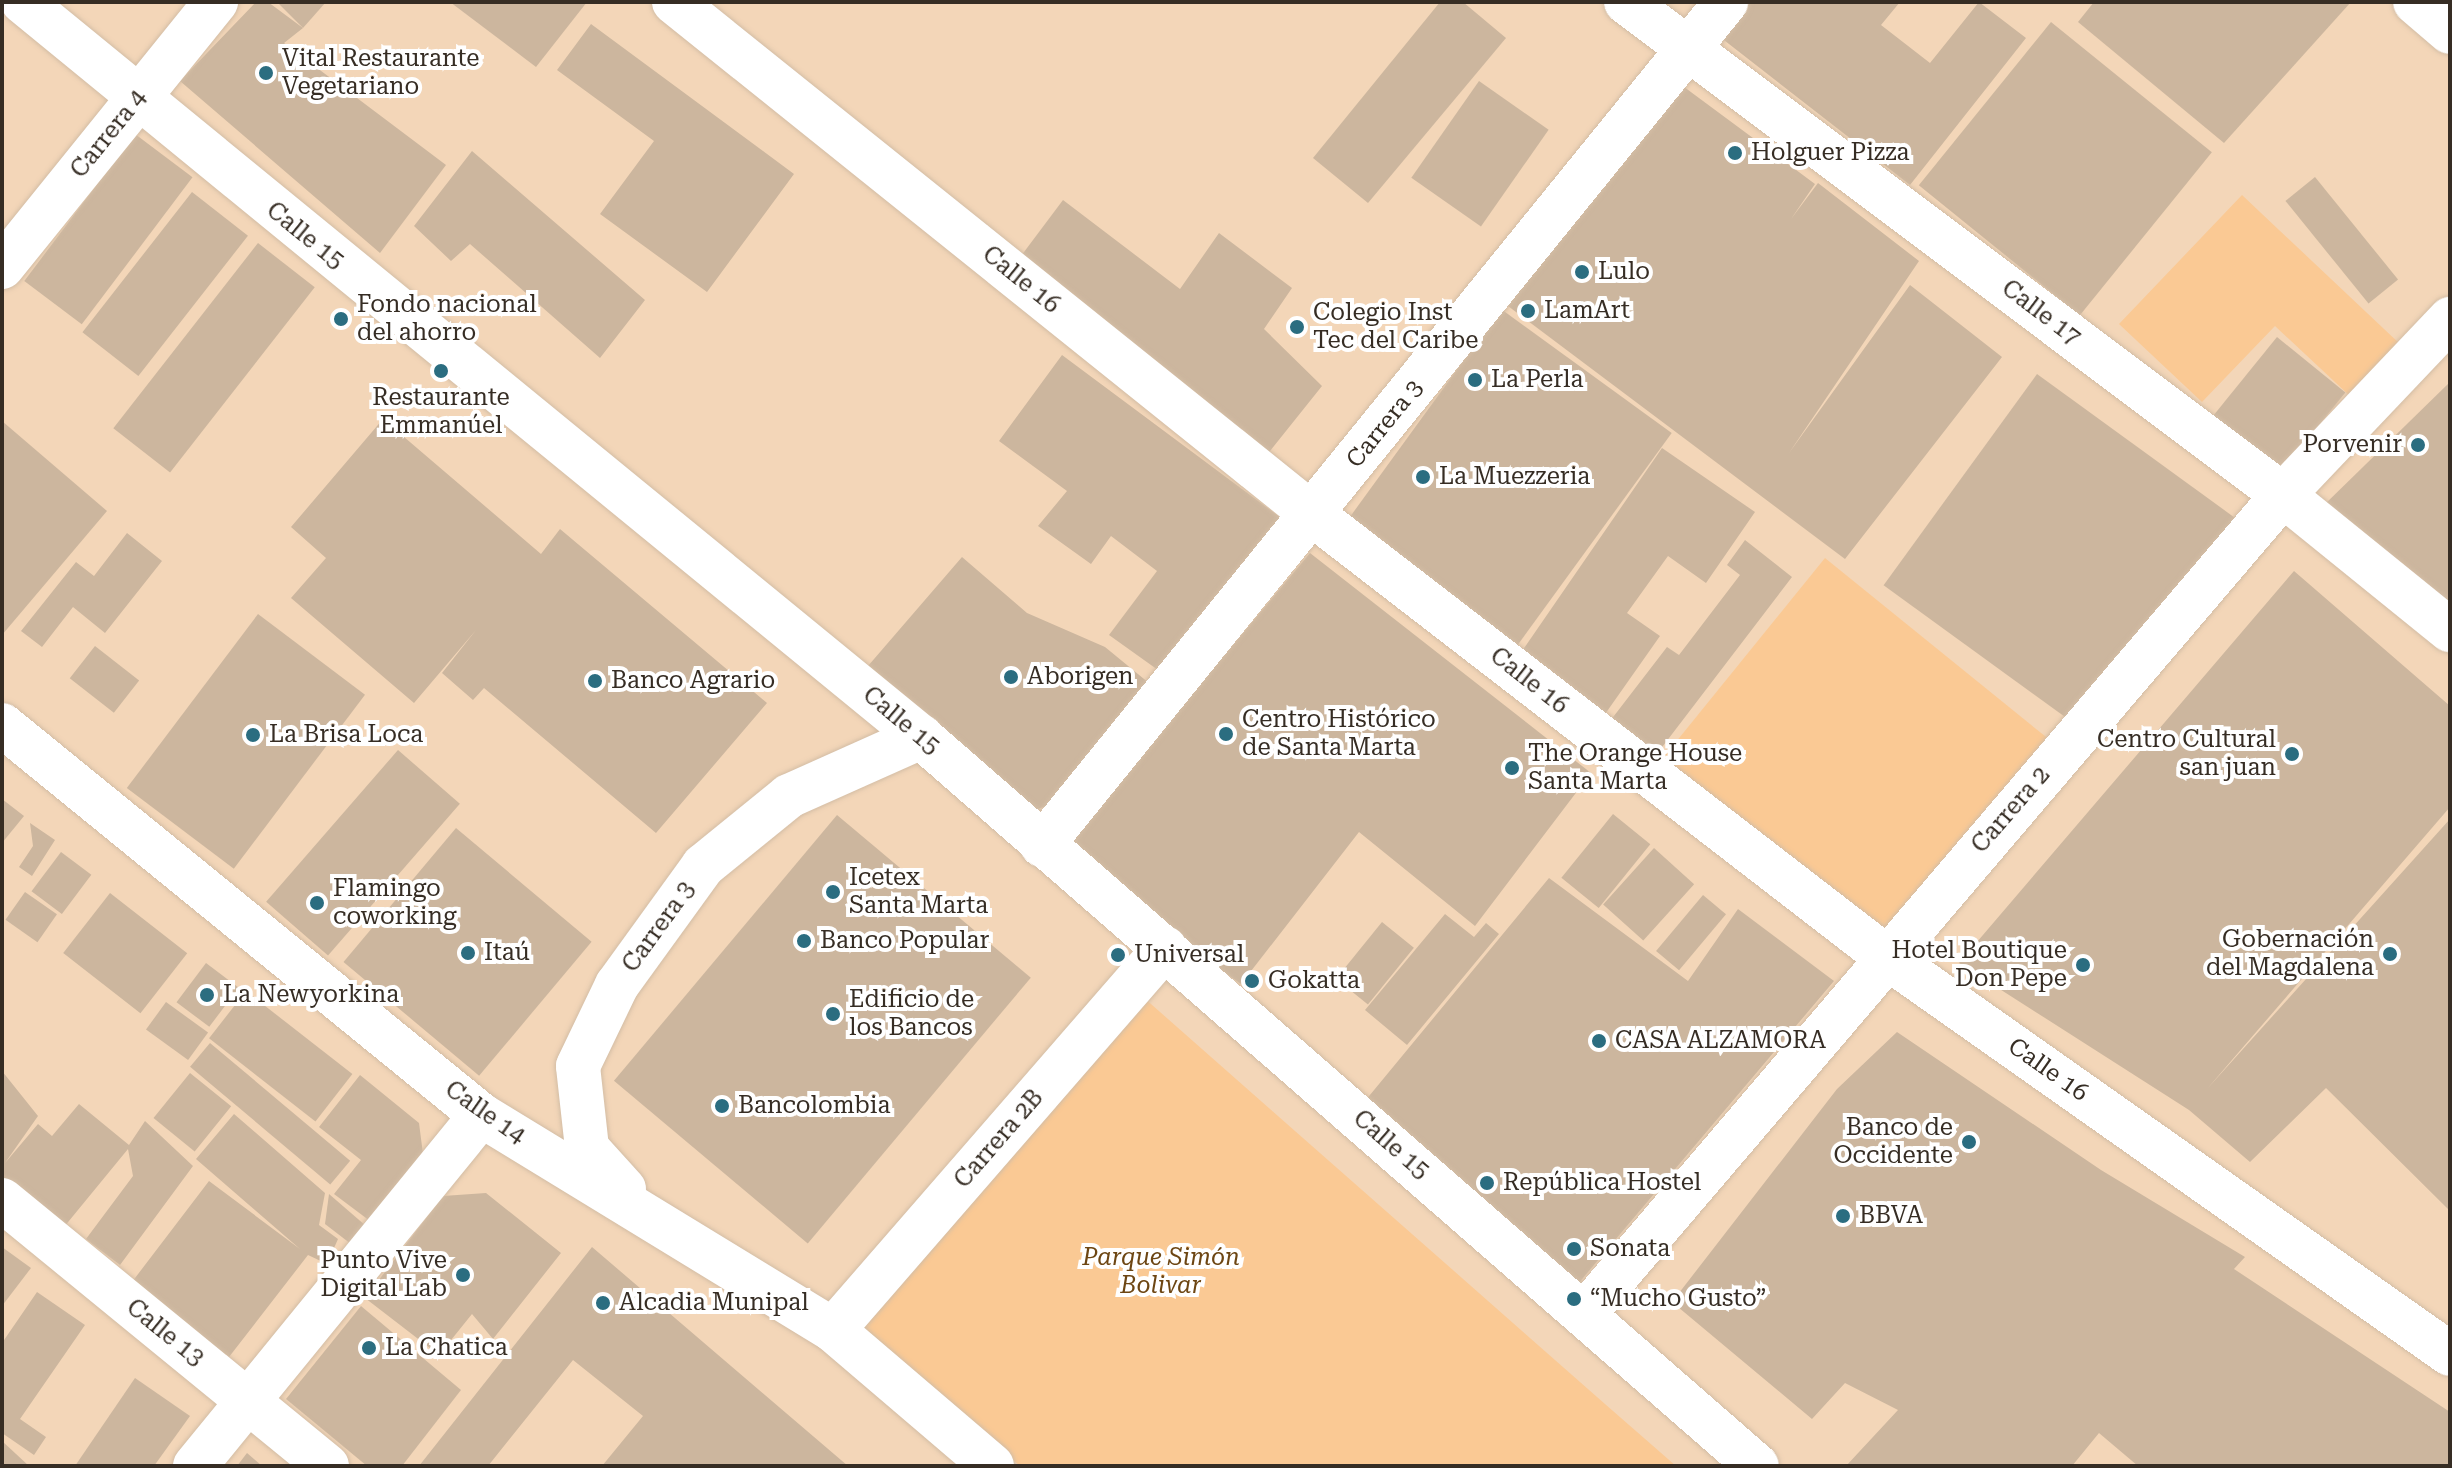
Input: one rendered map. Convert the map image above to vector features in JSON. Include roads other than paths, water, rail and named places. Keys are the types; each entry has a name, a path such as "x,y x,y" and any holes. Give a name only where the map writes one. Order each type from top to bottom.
{"street":[{"name":"Calle 15","path":"23,2 137,99 921,737 1757,1466"},
{"name":"Carrera 4","path":"2,267 216,2"},
{"name":"Calle 16","path":"674,2 1312,514 1885,956 2450,1354"},
{"name":"Calle 17","path":"1626,2 2283,495 2450,630"},
{"name":"Carrera 3","path":"1042,845 1692,50 1726,2"},
{"path":"2415,2 2450,32"},
{"name":"Carrera 2","path":"1585,1313 1885,956 2283,495 2450,319"},
{"name":"Calle 14","path":"2,725 481,1115 833,1330 992,1466"},
{"name":"Carrera 3","path":"644,1212 587,1148 578,1066 617,985 703,866 777,806 921,737"},
{"name":"Carrera 2B","path":"833,1330 1165,948"},
{"path":"195,1466 481,1115"},
{"name":"Calle 13","path":"2,1200 327,1466"}],"place":[{"name":"Vital Restaurante Vegetariano","path":"266,73"},
{"name":"Holguer Pizza","path":"1735,153"},
{"name":"Lulo","path":"1582,272"},
{"name":"LamArt","path":"1528,311"},
{"name":"Fondo nacional del ahorro","path":"341,319"},
{"name":"Colegio Inst Tec del Caribe","path":"1297,327"},
{"name":"Restaurante Emmanúel","path":"441,371"},
{"name":"La Perla","path":"1475,380"},
{"name":"Porvenir","path":"2418,445"},
{"name":"La Muezzeria","path":"1423,477"},
{"name":"Aborigen","path":"1011,677"},
{"name":"Banco Agrario","path":"595,681"},
{"name":"Centro Histórico de Santa Marta","path":"1226,734"},
{"name":"La Brisa Loca","path":"253,735"},
{"name":"Centro Cultural san juan","path":"2292,754"},
{"name":"The Orange House Santa Marta","path":"1512,768"},
{"name":"Icetex Santa Marta","path":"833,892"},
{"name":"Flamingo coworking","path":"317,903"},
{"name":"Banco Popular","path":"804,941"},
{"name":"Itaú","path":"468,953"},
{"name":"Gobernación del Magdalena","path":"2390,954"},
{"name":"Universal","path":"1118,955"},
{"name":"Hotel Boutique Don Pepe","path":"2083,965"},
{"name":"Gokatta","path":"1252,981"},
{"name":"La Newyorkina","path":"207,995"},
{"name":"Edificio de los Bancos","path":"833,1014"},
{"name":"CASA ALZAMORA","path":"1599,1041"},
{"name":"Bancolombia","path":"722,1106"},
{"name":"Banco de Occidente","path":"1969,1142"},
{"name":"República Hostel","path":"1487,1183"},
{"name":"BBVA","path":"1843,1216"},
{"name":"Sonata","path":"1574,1249"},
{"name":"Punto Vive Digital Lab","path":"463,1275"},
{"name":"“Mucho Gusto”","path":"1574,1299"},
{"name":"Alcadia Munipal","path":"603,1303"},
{"name":"La Chatica","path":"369,1348"}],"park label":[{"name":"Parque Simón Bolivar","path":"1161,1272"}]}
